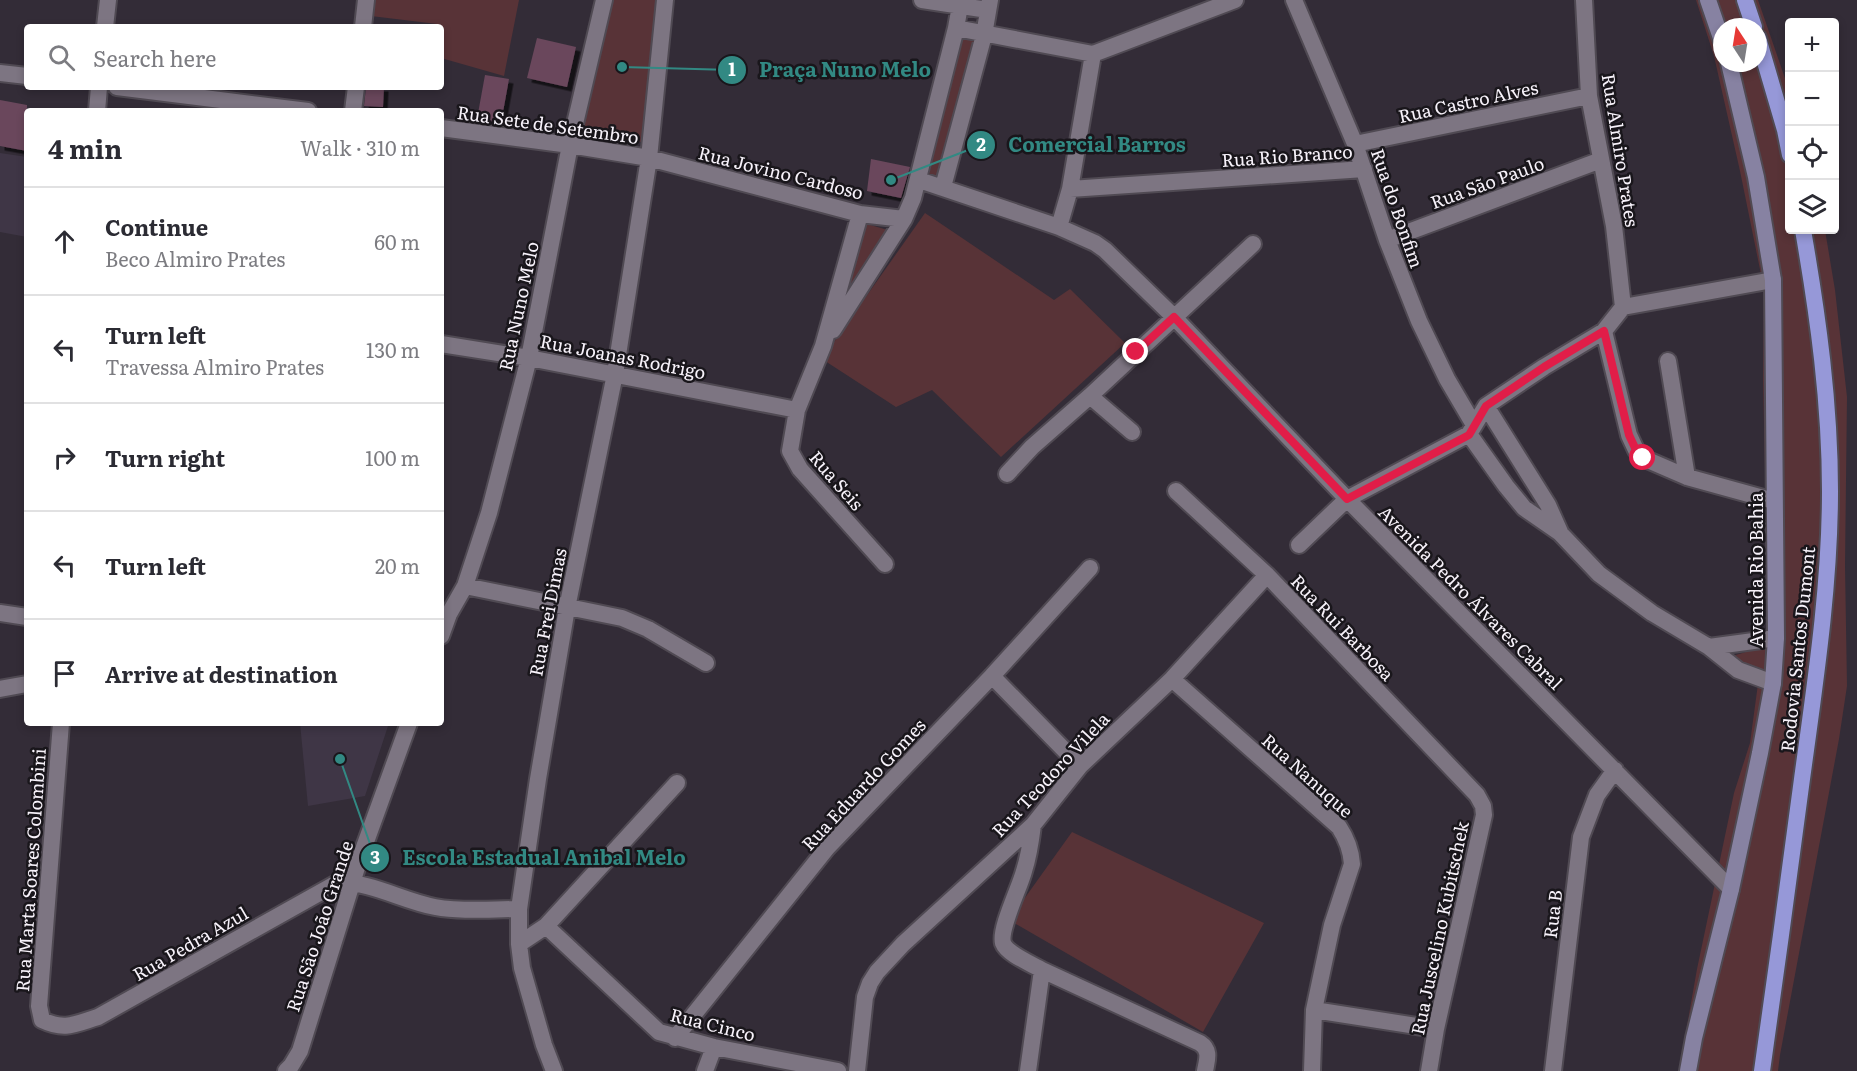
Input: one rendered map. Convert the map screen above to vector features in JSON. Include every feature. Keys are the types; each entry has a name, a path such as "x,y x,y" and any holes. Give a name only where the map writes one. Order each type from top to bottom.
{"highway":[{"path":"1745,0 1751,18"},
{"path":"1767,69 1785,130"},
{"name":"Rodovia Santos Dumont","path":"1762,1071 1817,670 1829,530 1830,490 1826,395 1816,305 1804,234"}],"main road":[{"path":"1708,0 1714,18"},
{"name":"Avenida Rio Bahia","path":"1688,1071 1731,889 1773,683 1776,638 1773,280 1756,177 1731,72"}],"street":[{"path":"105,24 108,0"},
{"path":"363,24 366,0"},
{"name":"Rua Nuno Melo","path":"445,614 465,586 489,513 529,358 570,145 604,0"},
{"name":"Rua Frei Dimas","path":"554,1071 544,1045 522,968 519,909 567,608 615,374 649,158 666,0"},
{"path":"922,0 989,5 984,35 943,187"},
{"path":"956,28 1093,54 1235,0"},
{"name":"Rua do Bonfim","path":"1294,0 1355,144 1387,240 1419,321 1472,430 1506,486 1524,508 1560,533 1599,574 1652,613 1709,646 1738,670 1773,683"},
{"name":"Rua Almiro Prates","path":"1584,0 1589,96 1614,226 1623,307"},
{"path":"823,346 904,219 919,180 960,3"},
{"path":"1059,227 1070,189 1093,54"},
{"path":"0,73 24,76"},
{"path":"97,108 99,90"},
{"path":"141,90 284,108"},
{"path":"353,108 356,90"},
{"name":"Rua Castro Alves","path":"1355,144 1589,96"},
{"name":"Rua Sete de Setembro","path":"444,128 649,158"},
{"name":"Rua Jovino Cardoso","path":"649,158 860,214 904,219"},
{"name":"Rua São Paulo","path":"1387,240 1601,160"},
{"name":"Rua Rio Branco","path":"1070,189 1364,170"},
{"name":"Avenida Pedro Álvares Cabral","path":"919,180 1059,227 1105,250 1174,317 1347,499 1731,889"},
{"path":"823,346 860,214"},
{"path":"1006,474 1032,447 1253,244"},
{"path":"1299,545 1347,499 1472,430 1486,406 1544,367 1604,331 1623,307 1773,280"},
{"path":"1604,331 1629,435 1636,450 1643,458 1687,477 1774,501"},
{"name":"Rua Joanas Rodrigo","path":"444,344 529,358 797,410"},
{"name":"Rua Seis","path":"823,346 797,410 790,451 800,470 885,564"},
{"path":"1668,361 1687,477"},
{"path":"1090,396 1132,432"},
{"name":"Rua do Bonfim","path":"1486,406 1548,505 1560,533"},
{"name":"Rua Rui Barbosa","path":"1176,491 1267,575 1477,795"},
{"name":"Rua Eduardo Gomes","path":"675,1038 827,848 992,676 1090,568"},
{"name":"Rua Teodoro Vilela","path":"857,1071 865,997 877,972 903,944 1033,825 1080,766 1172,679 1267,575"},
{"path":"465,586 622,618 648,629 706,663"},
{"path":"0,613 24,617"},
{"path":"1709,646 1776,638"},
{"path":"992,676 1080,766"},
{"name":"Rua Nanuque","path":"1172,679 1339,827 1346,837 1352,854 1352,864 1332,925 1314,1010 1312,1071"},
{"path":"0,689 24,685"},
{"name":"Rua Marta Soares Colombini","path":"42,1020 39,1006 61,726"},
{"name":"Rua São João Grande","path":"286,1071 300,1051 359,861 409,726"},
{"name":"Rua B","path":"1553,1071 1581,837 1597,795 1615,770"},
{"path":"519,944 546,926 677,783"},
{"name":"Rua Juscelino Kubitschek","path":"1429,1071 1436,1029 1484,815 1483,806 1477,795"},
{"path":"1033,825 1024,873 1002,932 1008,951 1042,970 1200,1043 1207,1051 1208,1061 1205,1071"},
{"path":"353,882 432,906 451,909 519,909"},
{"name":"Rua Pedra Azul","path":"42,1020 67,1027 98,1017 329,886 353,882"},
{"name":"Rua Cinco","path":"546,926 659,1032 714,1047 838,1071"},
{"path":"1028,1071 1042,970"},
{"path":"1314,1010 1436,1029"},
{"path":"705,1071 714,1047"}],"shaded area":[{"path":"373,0 519,0 504,76 444,59 444,24 371,16"},
{"path":"610,0 657,0 641,142 580,133"},
{"path":"1696,0 1758,0 1764,18 1713,18 1713,53"},
{"path":"1767,26 1785,78 1785,234 1826,234 1835,290 1847,397 1845,566 1847,686 1778,1071 1679,1071 1697,969 1734,793 1750,743 1760,669 1729,657 1766,646 1764,289 1718,72 1767,72"},
{"path":"963,34 978,38 942,178 929,174"},
{"path":"0,153 24,157 24,236 0,232"},
{"path":"925,213 1054,300 1070,289 1125,343 1001,457 932,390 896,407 822,359"},
{"path":"867,224 891,231 845,299"},
{"path":"300,726 388,726 365,796 308,806"},
{"path":"1072,832 1264,923 1203,1032 1009,920"}],"building":[{"path":"537,38 576,47 567,87 527,78"},
{"path":"485,75 509,79 501,123 477,119"},
{"path":"366,90 384,90 383,107 364,106"},
{"path":"0,100 27,105 27,108 24,108 24,150 0,146"},
{"path":"871,159 910,167 901,198 867,191"}],"place":[{"name":"Praça Nuno Melo","path":"622,67"},
{"name":"Comercial Barros","path":"891,180"},
{"name":"Escola Estadual Anibal Melo","path":"340,759"}],"route":[{"path":"1136,352 1174,317 1347,499 1469,435 1486,406 1544,367 1604,331 1629,435 1636,450 1643,458"}]}
